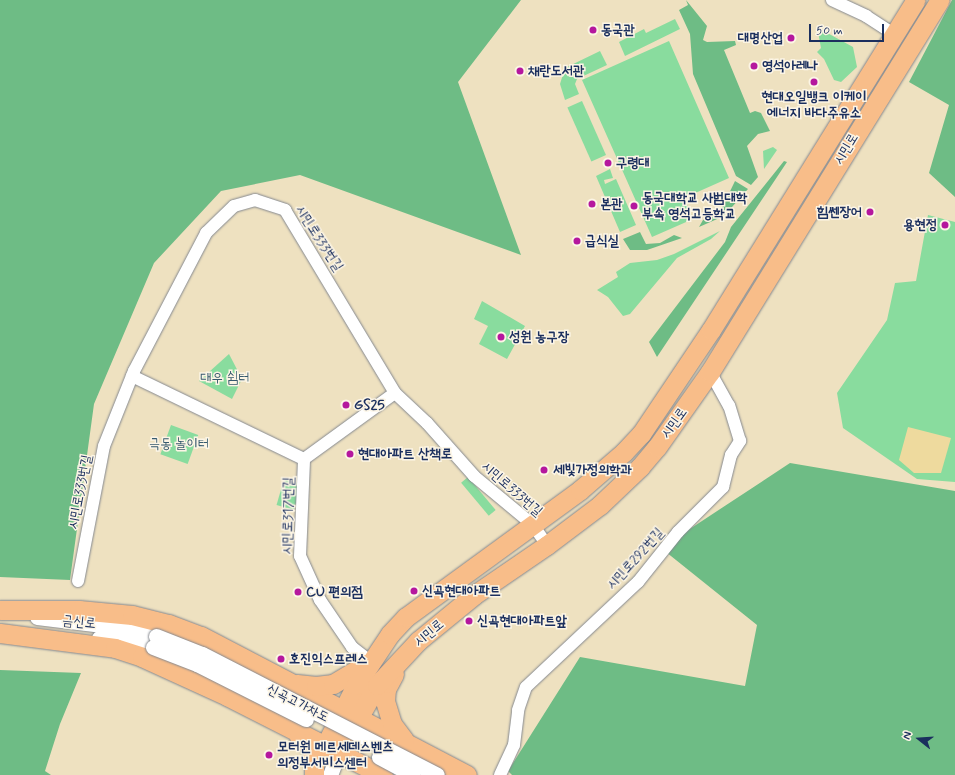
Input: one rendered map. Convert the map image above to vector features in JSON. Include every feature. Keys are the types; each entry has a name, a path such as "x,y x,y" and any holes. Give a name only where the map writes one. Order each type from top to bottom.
{"main road":[{"name":"시민로","path":"332,749 350,714 371,662 406,617 533,525 605,470 624,452 656,413 711,330 916,0"},
{"name":"시민로","path":"350,714 409,649 474,595 548,545 600,505 640,467 710,372 940,0"},
{"path":"0,611 79,610 154,620 201,636 467,775"},
{"path":"0,633 115,648 165,666 384,775"},
{"path":"409,649 386,689 385,698 396,732 414,746"},
{"path":"289,683 316,686 333,684 371,662"},
{"path":"264,715 307,744 315,758 315,775"},
{"path":"363,775 377,775"}],"street":[{"path":"832,0 866,16 894,34"},
{"name":"시민로333번길","path":"78,581 104,446 132,376 206,233 234,206 255,200 285,210 395,393 427,423 474,476 533,525 548,545"},
{"name":"시민로292번길","path":"500,775 514,746 518,710 526,687 638,582 678,532 723,487 731,455 740,441 729,406 710,372"},
{"path":"132,376 304,459"},
{"name":"시민로317번길","path":"371,662 352,647 320,600 300,556 304,459 395,393"},
{"name":"금신로","path":"0,611 110,626 155,642"},
{"name":"금신로","path":"0,625 48,635 155,642"},
{"name":"신곡고가차도","path":"155,642 414,775"},
{"name":"신곡고가차도","path":"155,642 202,654 436,775"},
{"name":"시민로","path":"315,775 332,749"},
{"name":"시민로","path":"330,775 332,749"}],"green space":[{"path":"0,0 521,0 458,82 521,255 300,175 221,191 154,263 94,404 70,580 0,577"},
{"path":"686,0 707,26 703,40 707,42 735,41 736,45 724,50 750,113 755,111 761,113 770,131 758,134 747,146 758,177 751,185 736,176 693,74 690,34 679,10 688,5"},
{"path":"952,0 955,0 955,197 929,173 949,105 909,82"},
{"path":"675,19 680,29 625,56 619,42 644,29 646,33"},
{"path":"820,29 853,47 857,67 841,82 834,80 824,59 817,52 821,48 818,32"},
{"path":"669,41 729,178 684,198 693,219 652,237 582,80"},
{"path":"600,51 607,65 577,79 575,84 579,94 565,100 560,84 565,68"},
{"path":"582,101 606,155 591,161 567,108"},
{"path":"773,147 777,150 764,169 763,151"},
{"path":"784,161 787,162 657,357 649,342 725,242 731,227"},
{"path":"610,169 613,178 604,180 605,184 616,179 636,225 620,232 596,176"},
{"path":"735,181 748,189 724,216 699,227 703,220 721,210"},
{"path":"928,215 955,222 955,482 917,479 843,428 837,393 887,320 895,283 916,281"},
{"path":"720,231 711,239 677,258 630,314 623,316 608,297 597,290 618,277 616,272 630,263 657,260 674,254"},
{"path":"640,232 646,244 660,243 674,235 682,238 647,250 630,250 623,239"},
{"name":"성원 농구장","path":"482,301 525,326 507,359 479,344 488,326 474,319"},
{"name":"대우 쉼터","path":"229,354 242,379 232,399 199,381"},
{"name":"극동 놀이터","path":"171,425 198,435 188,464 160,454"},
{"path":"790,463 955,491 955,775 512,775 508,771 580,657 745,686 757,625 661,548"},
{"path":"468,477 496,510 489,516 461,483"},
{"path":"284,479 301,484 294,510 277,505"},
{"path":"0,670 81,673 60,724 45,771 51,775 0,775"}],"sand":[{"path":"908,427 951,438 941,473 914,473 899,460"}],"place":[{"name":"동국관","path":"593,30"},
{"name":"대명산업","path":"791,38"},
{"name":"영석아레나","path":"754,66"},
{"name":"채란도서관","path":"520,71"},
{"name":"현대오일뱅크 이케이 에너지 바다주유소","path":"814,82"},
{"name":"구령대","path":"608,163"},
{"name":"본관","path":"592,204"},
{"name":"동국대학교 사범대학 부속 영석고등학교","path":"634,206"},
{"name":"힘쎈장어","path":"870,212"},
{"name":"용현정","path":"945,225"},
{"name":"급식실","path":"577,241"},
{"name":"성원 농구장","path":"501,337"},
{"name":"GS25","path":"346,405"},
{"name":"현대아파트 산책로","path":"350,454"},
{"name":"세빛가정의학과","path":"544,470"},
{"name":"신곡현대아파트","path":"414,591"},
{"name":"CU 편의점","path":"298,592"},
{"name":"신곡현대아파트앞","path":"469,621"},
{"name":"호진익스프레스","path":"281,659"},
{"name":"모터원 메르세데스벤츠 의정부서비스센터","path":"269,755"}]}
